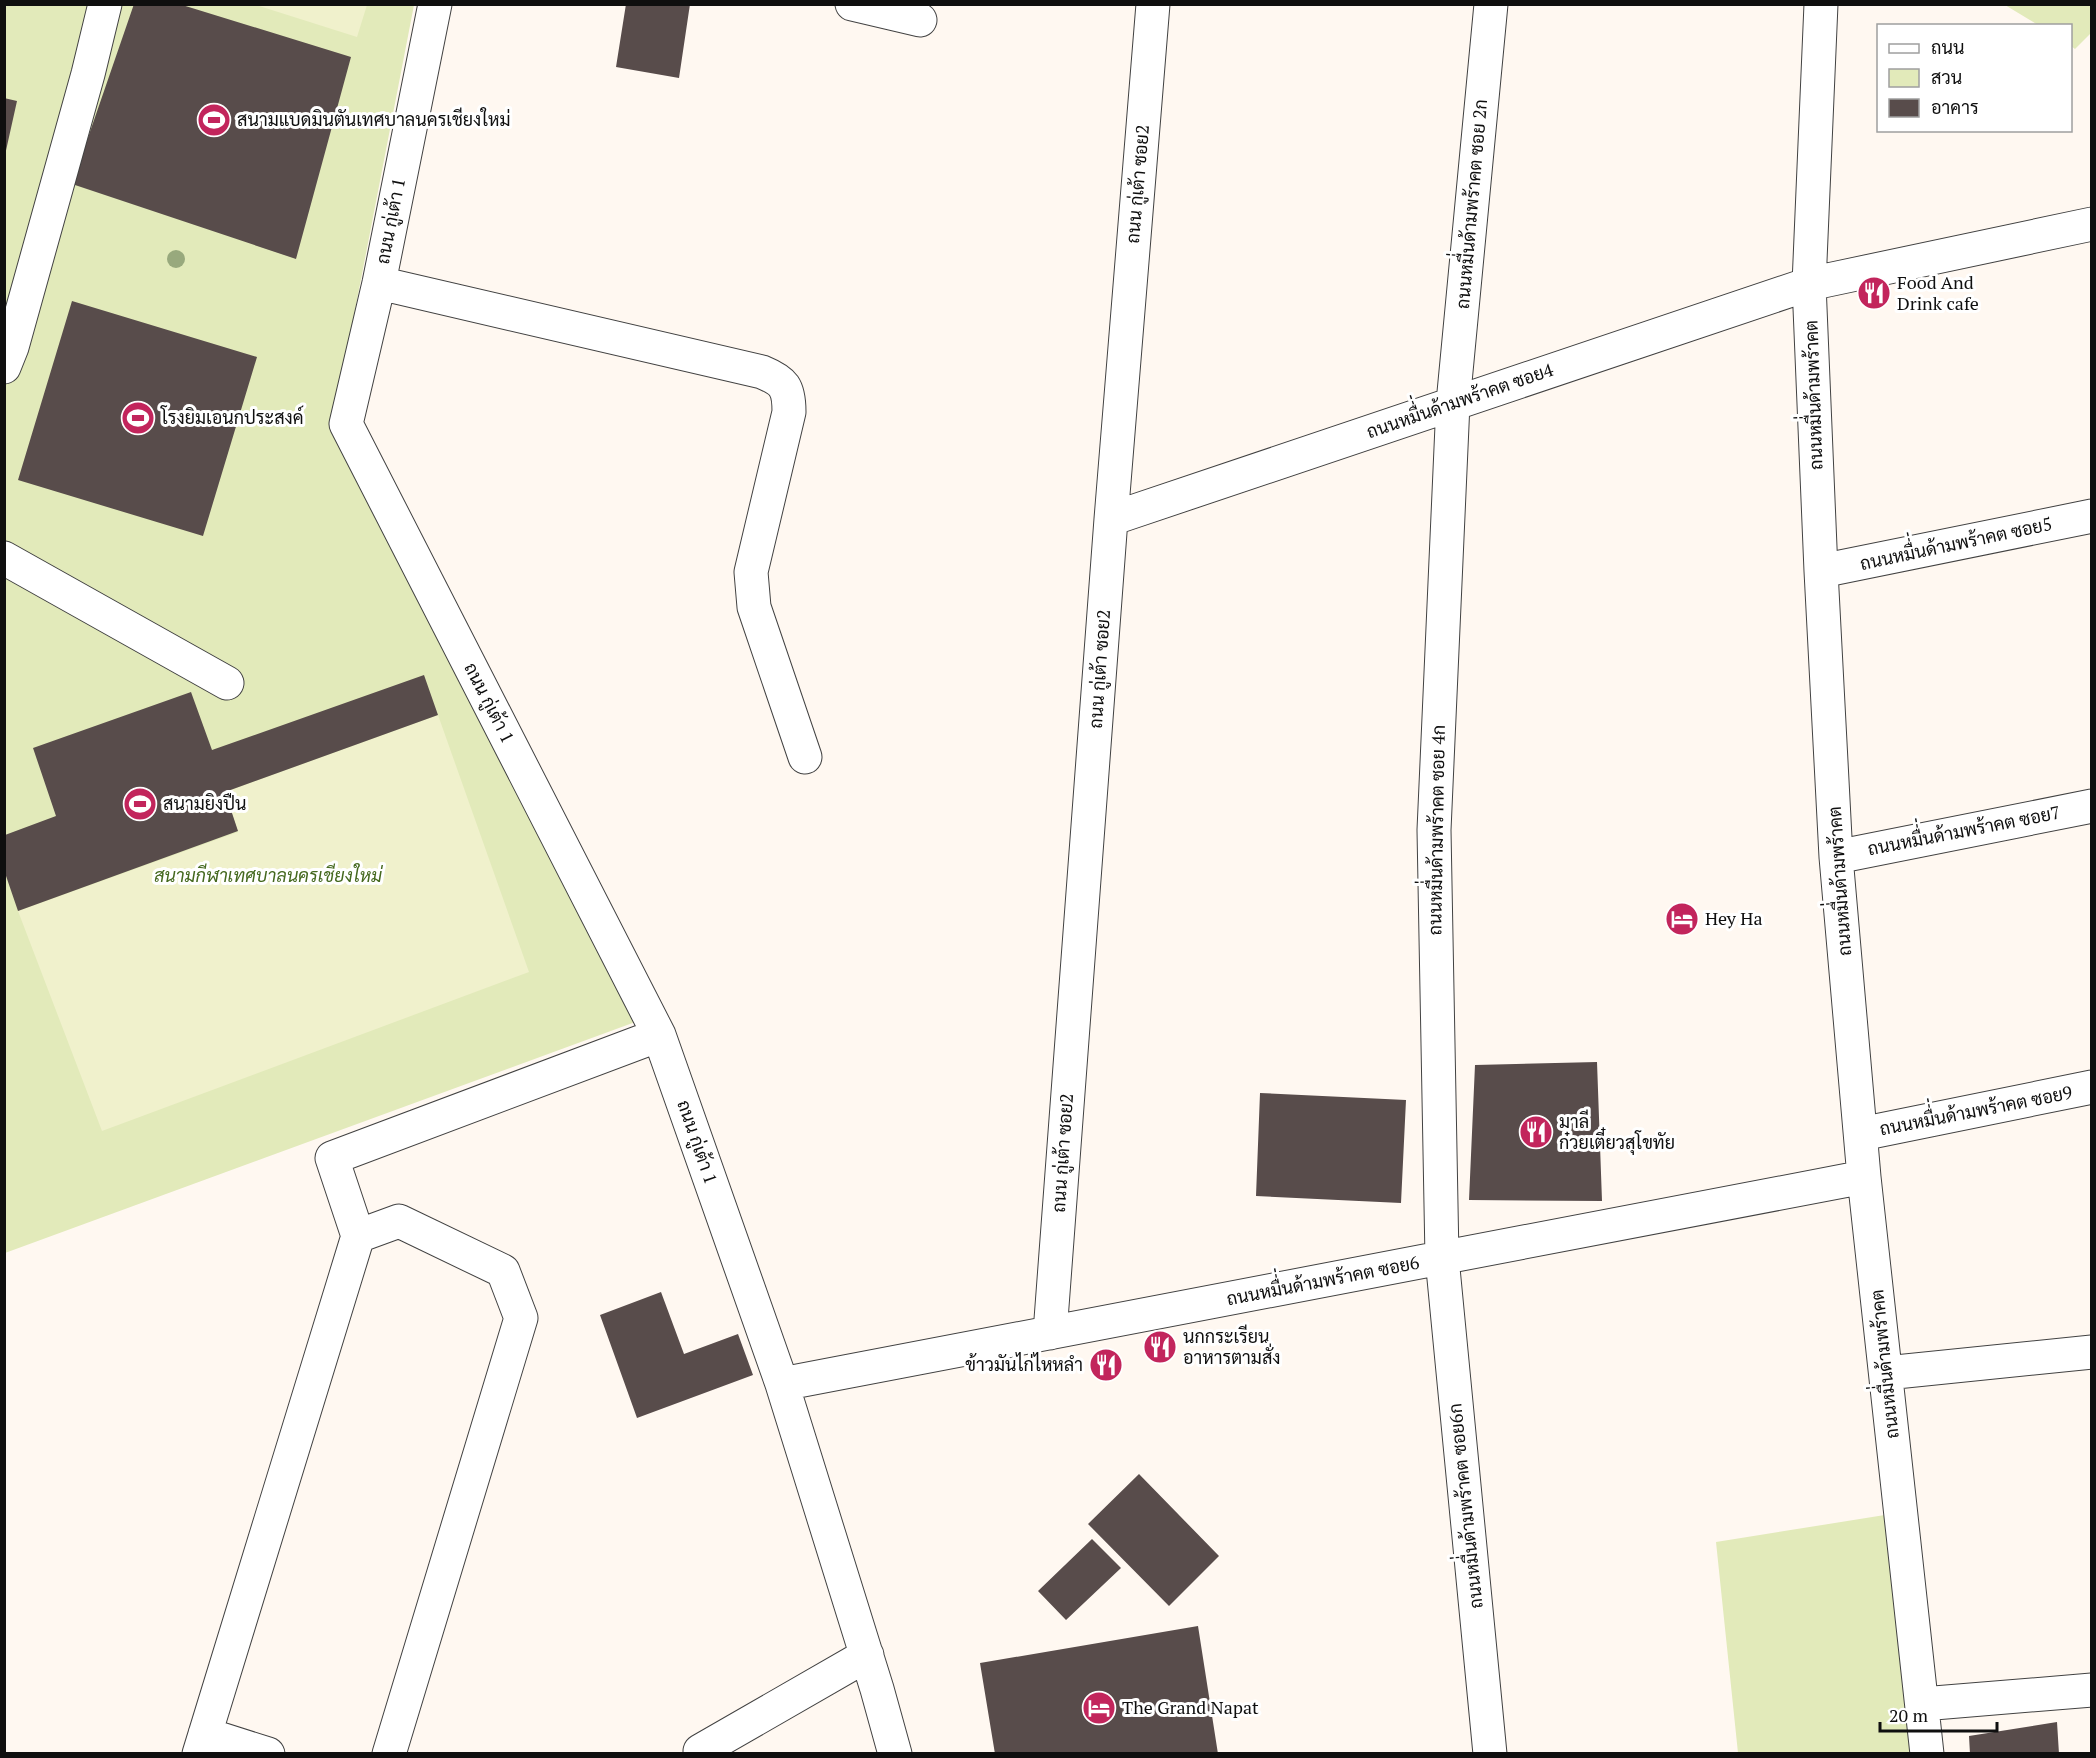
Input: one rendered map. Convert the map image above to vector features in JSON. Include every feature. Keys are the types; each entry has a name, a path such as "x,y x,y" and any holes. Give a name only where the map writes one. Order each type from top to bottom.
{"street":[{"path":"7,353 88,74 105,4"},
{"name":"ถนน กู่เต้า 1","path":"435,4 379,283 346,424 659,1035 782,1384 867,1655 895,1754"},
{"path":"852,4 921,20"},
{"name":"ถนน กู่เต้า ซอย2","path":"1050,1333 1111,519 1153,4"},
{"name":"ถนนหมื่่นด้ามพร้าคต ซอย 2ก","path":"1453,403 1491,4"},
{"name":"ถนนหมื่่นด้ามพร้าคต","path":"1821,4 1809,284 1836,857 1864,1178 1927,1754"},
{"name":"ถนนหมื่่นด้ามพร้าคต ซอย4","path":"1111,519 1809,284 2091,224"},
{"path":"379,283 762,372 776,378 783,385 789,394 789,412 751,572 751,588 754,607 806,757"},
{"name":"ถนนหมื่่นด้ามพร้าคต ซอย 4ก","path":"1442,1258 1434,830 1453,403"},
{"name":"ถนนหมื่่นด้ามพร้าคต ซอย5","path":"1821,571 2091,516"},
{"path":"5,558 226,683"},
{"name":"ถนนหมื่่นด้ามพร้าคต ซอย7","path":"1836,857 2091,806"},
{"path":"268,1754 202,1744 358,1236 332,1158 659,1035"},
{"name":"ถนนหมื่่นด้ามพร้าคต ซอย9","path":"1861,1134 2091,1088"},
{"name":"ถนนหมื่่นด้ามพร้าคต ซอย6","path":"782,1384 1864,1178"},
{"path":"358,1236 399,1221 503,1271 521,1318 389,1754"},
{"name":"ถนนหมื่่นด้ามพร้าคต ซอย6ก","path":"1442,1258 1490,1754"},
{"path":"1886,1373 2091,1352"},
{"path":"700,1751 867,1655"},
{"path":"1922,1704 2091,1690"}],"green space":[{"path":"367,4 357,37 256,5"},
{"name":"สนามกีฬาเทศบาลนครเชียงใหม่","path":"5,5 414,5 333,424 638,1021 5,1253"},
{"path":"2005,5 2091,5 2091,33 2075,49 2072,47 2072,24 2036,24"},
{"path":"438,715 529,972 102,1131 18,911 238,832 225,792"},
{"path":"1891,1514 1913,1753 1738,1753 1716,1542"}],"building":[{"name":"สนามแบดมินตันเทศบาลนครเชียงใหม่","path":"134,4 179,4 351,57 296,259 72,184"},
{"path":"626,4 690,4 679,78 616,67"},
{"path":"4,98 17,101 5,155 4,155"},
{"name":"โรงยิมเอนกประสงค์","path":"72,301 257,357 203,536 18,480"},
{"name":"สนามยิงปืน","path":"424,675 438,715 225,792 238,831 18,911 5,873 5,835 56,816 33,748 191,692 212,750"},
{"name":"มาลี ก๋วยเตี๋ยวสุโขทัย","path":"1597,1062 1602,1201 1469,1200 1475,1065"},
{"path":"1260,1093 1406,1100 1401,1203 1256,1196"},
{"path":"661,1292 684,1354 738,1334 753,1375 637,1418 600,1315"},
{"path":"1139,1474 1219,1556 1169,1606 1088,1524"},
{"path":"1092,1539 1121,1568 1066,1620 1038,1591"},
{"name":"The Grand Napat","path":"1198,1626 1218,1754 995,1754 980,1663"},
{"path":"2057,1722 2059,1754 1970,1754 1969,1736"}],"place":[{"name":"สนามแบดมินตันเทศบาลนครเชียงใหม่","path":"214,120"},
{"name":"Food And Drink cafe","path":"1874,293"},
{"name":"โรงยิมเอนกประสงค์","path":"138,418"},
{"name":"สนามยิงปืน","path":"140,804"},
{"name":"Hey Ha","path":"1682,919"},
{"name":"มาลี ก๋วยเตี๋ยวสุโขทัย","path":"1536,1132"},
{"name":"นกกระเรียน อาหารตามสั่ง","path":"1160,1347"},
{"name":"ข้าวมันไก่ไหหลำ","path":"1106,1365"},
{"name":"The Grand Napat","path":"1099,1708"}]}
